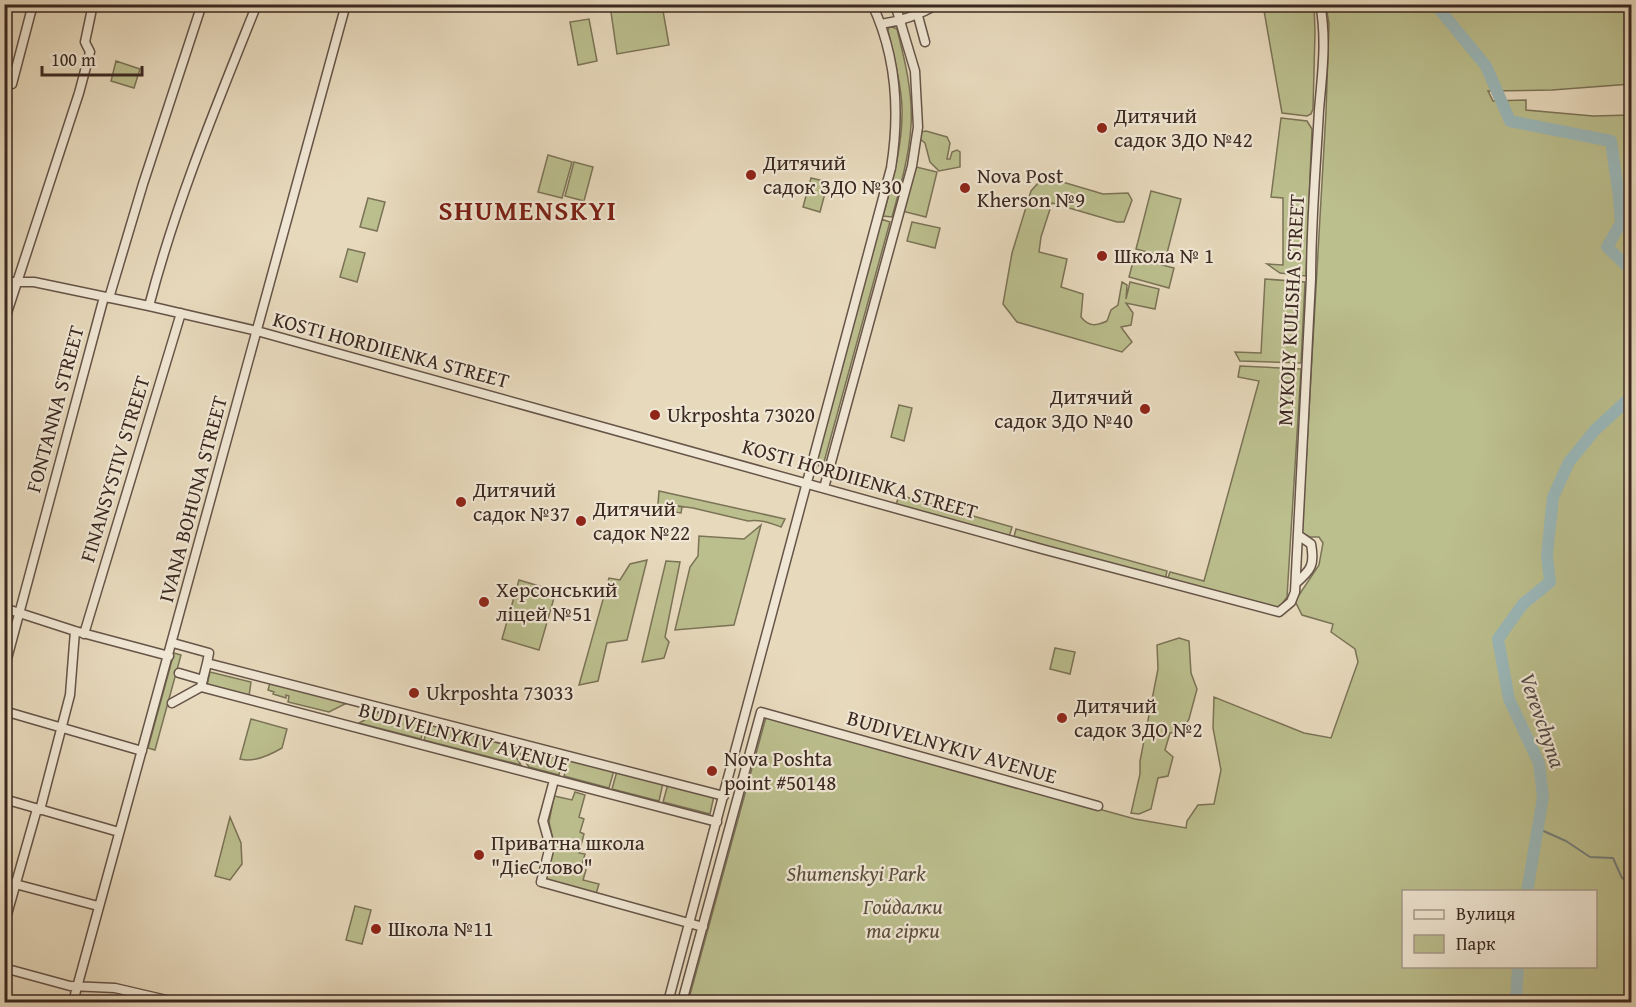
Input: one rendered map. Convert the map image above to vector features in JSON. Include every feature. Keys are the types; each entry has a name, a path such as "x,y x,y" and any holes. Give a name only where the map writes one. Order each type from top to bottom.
{"street":[{"path":"12,84 33,4"},
{"path":"4,322 67,133 90,52 85,42 93,4"},
{"name":"FONTANNA STREET","path":"4,669 107,297 202,4"},
{"path":"149,306 167,239 181,199 257,4"},
{"name":"IVANA BOHUNA STREET","path":"73,1002 346,4"},
{"path":"668,1002 891,168 897,111 894,82 881,24 872,4"},
{"path":"824,488 912,166 918,126 915,71 895,4"},
{"path":"881,24 899,22 918,16 938,4"},
{"name":"MYKOLY KULISHA STREET","path":"1279,612 1294,598 1296,583 1311,244 1323,52 1323,18 1320,4"},
{"path":"918,16 925,42"},
{"path":"4,282 19,281 107,297 180,314"},
{"name":"KOSTI HORDIIENKA STREET","path":"180,314 257,331 1052,552 1279,612"},
{"name":"FINANSYSTIV STREET","path":"4,925 63,727 80,633 180,314"},
{"path":"1296,583 1309,571 1314,558 1311,544 1298,535"},
{"path":"4,608 80,633 169,656"},
{"name":"BUDIVELNYKIV AVENUE","path":"173,643 209,653 207,663 724,796"},
{"path":"172,703 202,683 207,663"},
{"name":"BUDIVELNYKIV AVENUE","path":"179,673 202,683 554,780 717,822"},
{"path":"4,711 142,751"},
{"name":"BUDIVELNYKIV AVENUE","path":"703,927 761,712 1098,806"},
{"path":"554,780 543,821 550,846 540,882 703,927 682,1002"},
{"path":"4,799 119,832"},
{"path":"4,881 98,906"},
{"path":"4,968 70,986 115,988 161,1001 175,1002"}],"green space":[{"path":"610,5 662,5 669,45 617,54"},
{"path":"1263,5 1314,5 1313,109 1307,116 1282,113"},
{"path":"1326,5 1631,5 1631,84 1552,90 1488,91 1493,101 1526,100 1526,110 1593,116 1631,115 1631,1002 688,1002 766,717 1135,819 1186,828 1187,821 1198,805 1214,804 1221,770 1213,728 1214,697 1304,733 1331,738 1358,662 1355,649 1331,632 1333,624 1302,615 1295,601 1319,565 1323,543 1319,537 1310,537 1302,533 1329,24"},
{"path":"589,19 597,61 578,65 570,22"},
{"path":"890,26 897,29 911,101 910,138 892,217 883,216 899,148 902,107 888,30"},
{"path":"116,61 140,69 134,88 111,81"},
{"path":"1281,118 1307,121 1312,129 1306,276 1280,273 1267,264 1283,265 1283,198 1271,197"},
{"path":"926,131 947,137 950,143 947,159 950,159 952,152 957,150 960,152 960,167 939,171 930,162 925,143 920,139 921,132"},
{"path":"548,155 572,162 562,198 538,192"},
{"path":"574,162 593,167 584,201 565,196"},
{"path":"912,166 937,172 926,217 902,211"},
{"path":"811,178 828,182 820,212 803,207"},
{"path":"1049,178 1103,194 1128,193 1132,200 1124,222 1052,203 1041,237 1039,252 1067,259 1061,287 1083,294 1081,317 1090,324 1096,325 1107,321 1111,310 1118,305 1122,282 1127,285 1126,299 1130,282 1159,289 1155,309 1126,303 1133,313 1131,325 1121,327 1132,342 1122,352 1017,322 1003,304 1012,253 1031,191 1040,181"},
{"path":"1151,191 1181,199 1166,257 1136,249"},
{"path":"368,198 385,202 377,231 360,227"},
{"path":"881,219 890,222 824,462 819,466 816,461"},
{"path":"912,222 940,228 935,248 907,241"},
{"path":"348,249 365,253 357,282 340,277"},
{"path":"1134,258 1174,268 1169,288 1129,277"},
{"path":"1265,279 1305,282 1301,363 1240,361 1235,352 1261,353"},
{"path":"1240,366 1301,369 1287,597 1279,608 1167,580 1170,572 1204,581 1259,381 1238,377"},
{"path":"899,405 912,408 904,441 891,437"},
{"path":"659,491 785,519 781,527 765,522 748,521 693,508 671,505 682,507 681,513 668,511 667,514 657,517"},
{"path":"899,495 1012,527 1009,537 896,505"},
{"path":"761,525 734,625 675,630 690,567 698,556 699,536 744,539"},
{"path":"1016,529 1167,571 1165,580 1014,537"},
{"path":"647,560 627,640 607,643 598,681 579,685 609,578 620,580 630,564"},
{"path":"666,561 680,562 665,637 669,642 664,658 642,662"},
{"path":"519,580 556,591 539,650 502,639"},
{"path":"1179,638 1189,641 1191,673 1197,689 1189,719 1182,731 1170,733 1165,750 1173,757 1168,776 1158,778 1151,809 1139,814 1131,813 1158,669 1157,645"},
{"path":"1055,648 1075,652 1070,674 1050,669"},
{"path":"174,653 181,655 155,750 148,748"},
{"path":"210,672 251,682 249,696 207,685"},
{"path":"270,683 347,703 329,712 288,702 289,696 286,695 286,698 268,690"},
{"path":"381,711 425,722 421,739 359,723"},
{"path":"251,719 287,729 282,748 256,759 240,759"},
{"path":"429,723 508,744 521,765 424,740"},
{"path":"514,745 563,757 559,775 529,767"},
{"path":"569,758 614,770 609,788 564,776"},
{"path":"617,771 663,783 659,801 612,789"},
{"path":"668,784 714,796 710,814 663,802"},
{"path":"575,792 585,795 579,817 584,819 580,832 584,834 579,853 585,854 581,868 586,870 583,880 599,884 596,894 545,879 554,844 549,822 554,796 572,800"},
{"path":"230,817 241,843 242,864 230,880 215,876"},
{"path":"355,906 371,910 362,944 346,940"}],"waterway":[{"name":"Verevchyna","path":"1435,4 1486,66 1510,121 1611,141 1621,223 1607,247 1629,268 1632,279"},
{"name":"Verevchyna","path":"1527,890 1543,797 1539,763 1509,699 1498,639 1523,604 1550,582 1547,555 1553,497 1569,462 1595,430 1632,396"},
{"path":"1539,829 1566,841 1590,857 1613,858 1622,878 1632,882"},
{"name":"Verevchyna","path":"1516,1002 1518,968"}],"place":[{"name":"Дитячий садок ЗДО №42","path":"1102,128"},
{"name":"Дитячий садок ЗДО №30","path":"751,175"},
{"name":"Nova Post Kherson №9","path":"965,188"},
{"name":"Школа № 1","path":"1102,256"},
{"name":"Дитячий садок ЗДО №40","path":"1145,409"},
{"name":"Ukrposhta 73020","path":"655,415"},
{"name":"Дитячий садок №37","path":"461,502"},
{"name":"Дитячий садок №22","path":"581,521"},
{"name":"Херсонський ліцей №51","path":"484,602"},
{"name":"Ukrposhta 73033","path":"414,693"},
{"name":"Дитячий садок ЗДО №2","path":"1062,718"},
{"name":"Nova Poshta point #50148","path":"712,771"},
{"name":"Приватна школа \"ДієСлово\"","path":"479,855"},
{"name":"Школа №11","path":"376,929"}],"district":[{"name":"SHUMENSKYI","path":"528,211"}],"park label":[{"name":"Shumenskyi Park","path":"856,874"},
{"name":"Гойдалки та гірки","path":"903,919"}]}
